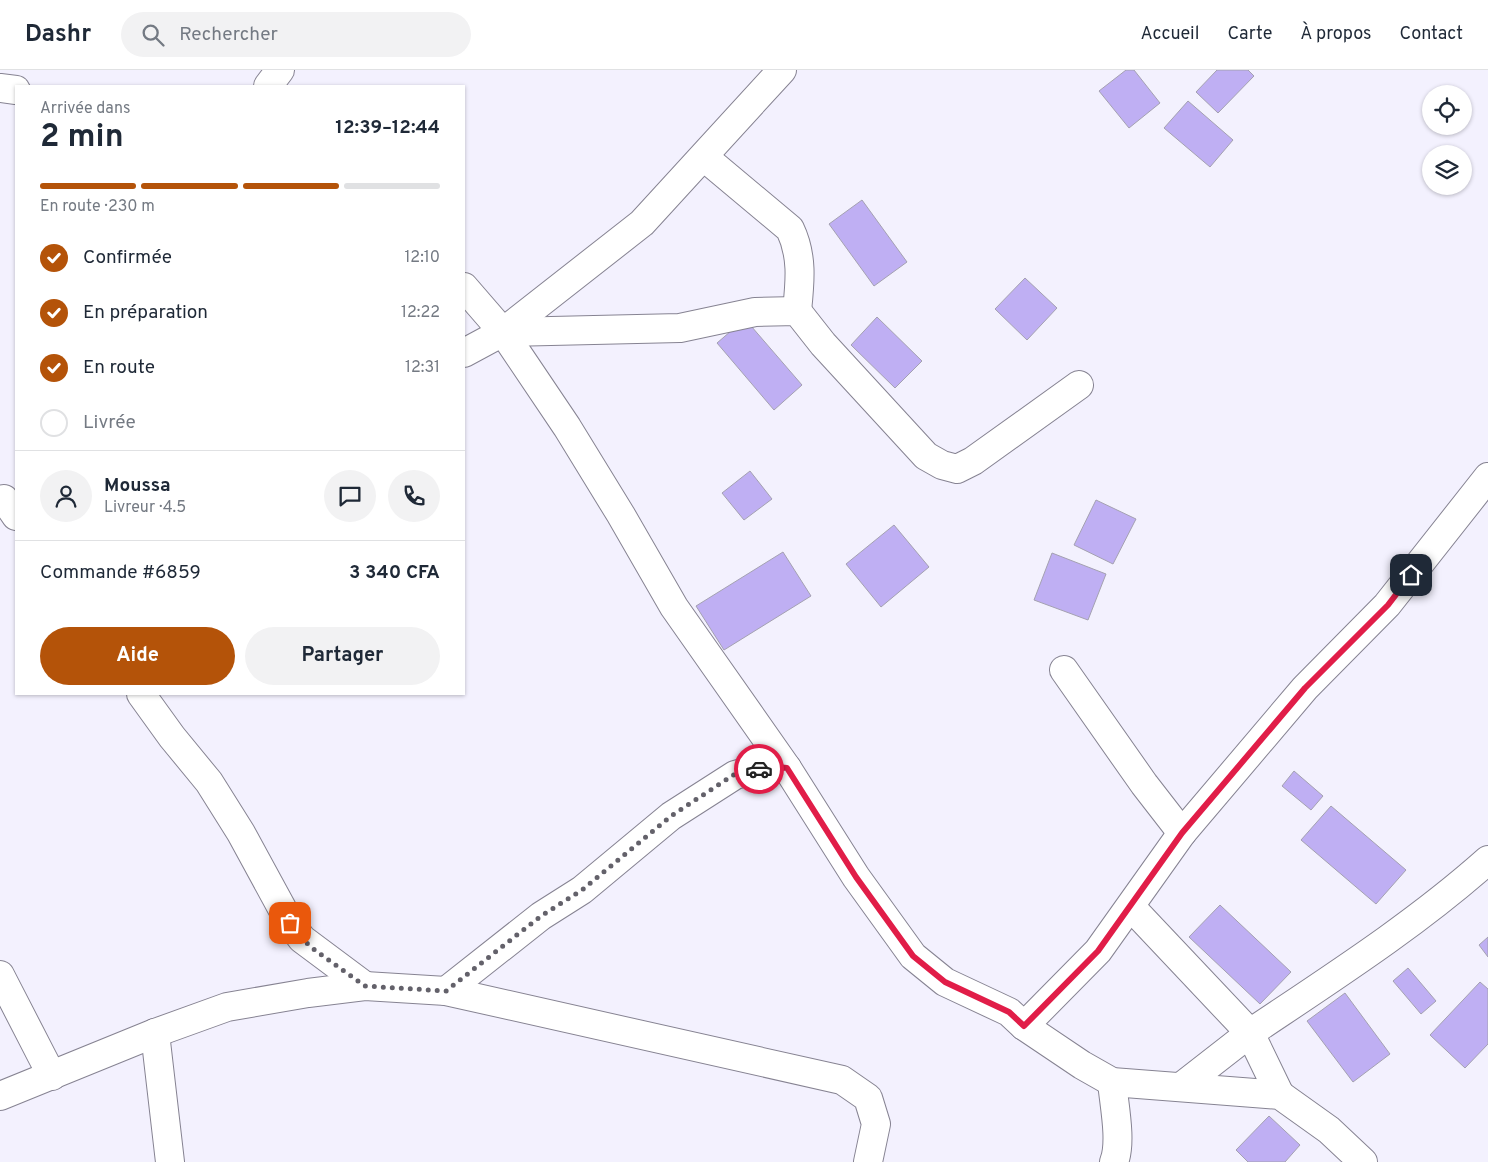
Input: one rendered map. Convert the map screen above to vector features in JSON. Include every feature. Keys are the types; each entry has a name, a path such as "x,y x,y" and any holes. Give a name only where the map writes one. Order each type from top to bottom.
{"street":[{"path":"269,85 280,70"},
{"path":"465,352 503,332 642,223 782,70"},
{"path":"0,88 15,90"},
{"path":"704,157 790,229 798,246 800,279 797,311 823,344 926,456 957,469 973,461 1079,385"},
{"path":"465,288 503,332 592,467 674,607 787,768 856,877 913,956 945,982 1009,1012 1024,1026 1082,1066 1112,1082 1280,1095"},
{"path":"503,332 680,328 755,312 797,311"},
{"path":"1024,1026 1098,951 1182,833 1305,688 1388,605 1488,476"},
{"path":"1064,670 1144,784 1182,833"},
{"path":"142,695 172,737 209,782 298,934 316,951 365,986"},
{"path":"446,991 541,916 582,890 671,816 735,774 768,766 787,768"},
{"path":"1182,1086 1250,1033 1394,936 1451,892 1488,860"},
{"path":"1131,907 1250,1033 1280,1095 1329,1130 1363,1162"},
{"path":"0,975 52,1076"},
{"path":"0,1096 155,1033 227,1007 308,993 365,986 446,991 842,1080 868,1098 876,1124 868,1162"},
{"path":"155,1033 170,1162"},
{"path":"1112,1082 1117,1156 1114,1162"}],"building":[{"path":"1126,70 1134,70 1160,103 1129,128 1099,91"},
{"path":"1217,70 1248,70 1254,76 1218,113 1196,92"},
{"path":"1188,101 1233,140 1210,167 1164,128"},
{"path":"862,200 907,262 874,286 829,224"},
{"path":"1025,278 1057,308 1027,340 995,309"},
{"path":"877,317 922,361 895,388 851,345"},
{"path":"745,319 802,385 774,410 717,343"},
{"path":"750,471 772,499 744,520 722,493"},
{"path":"1096,500 1136,519 1113,564 1074,545"},
{"path":"894,525 929,567 881,607 846,564"},
{"path":"783,552 811,596 724,650 696,606"},
{"path":"1052,553 1106,574 1088,620 1034,600"},
{"path":"1294,771 1323,796 1311,810 1282,786"},
{"path":"1331,806 1406,870 1376,904 1301,840"},
{"path":"1220,905 1291,972 1260,1004 1189,937"},
{"path":"1488,937 1488,957 1479,945"},
{"path":"1408,968 1436,1001 1421,1014 1393,981"},
{"path":"1480,982 1488,989 1488,1044 1465,1068 1430,1035"},
{"path":"1345,993 1390,1054 1353,1082 1307,1021"},
{"path":"1269,1116 1300,1145 1285,1162 1248,1162 1236,1150"}],"way so far":[{"path":"290,923 302,939 316,951 365,986 446,991 541,916 582,890 671,816 735,774 759,769"}],"route":[{"path":"759,769 768,766 787,768 856,877 913,956 945,982 1009,1012 1024,1026 1098,951 1182,833 1305,688 1388,605 1411,575"}]}
